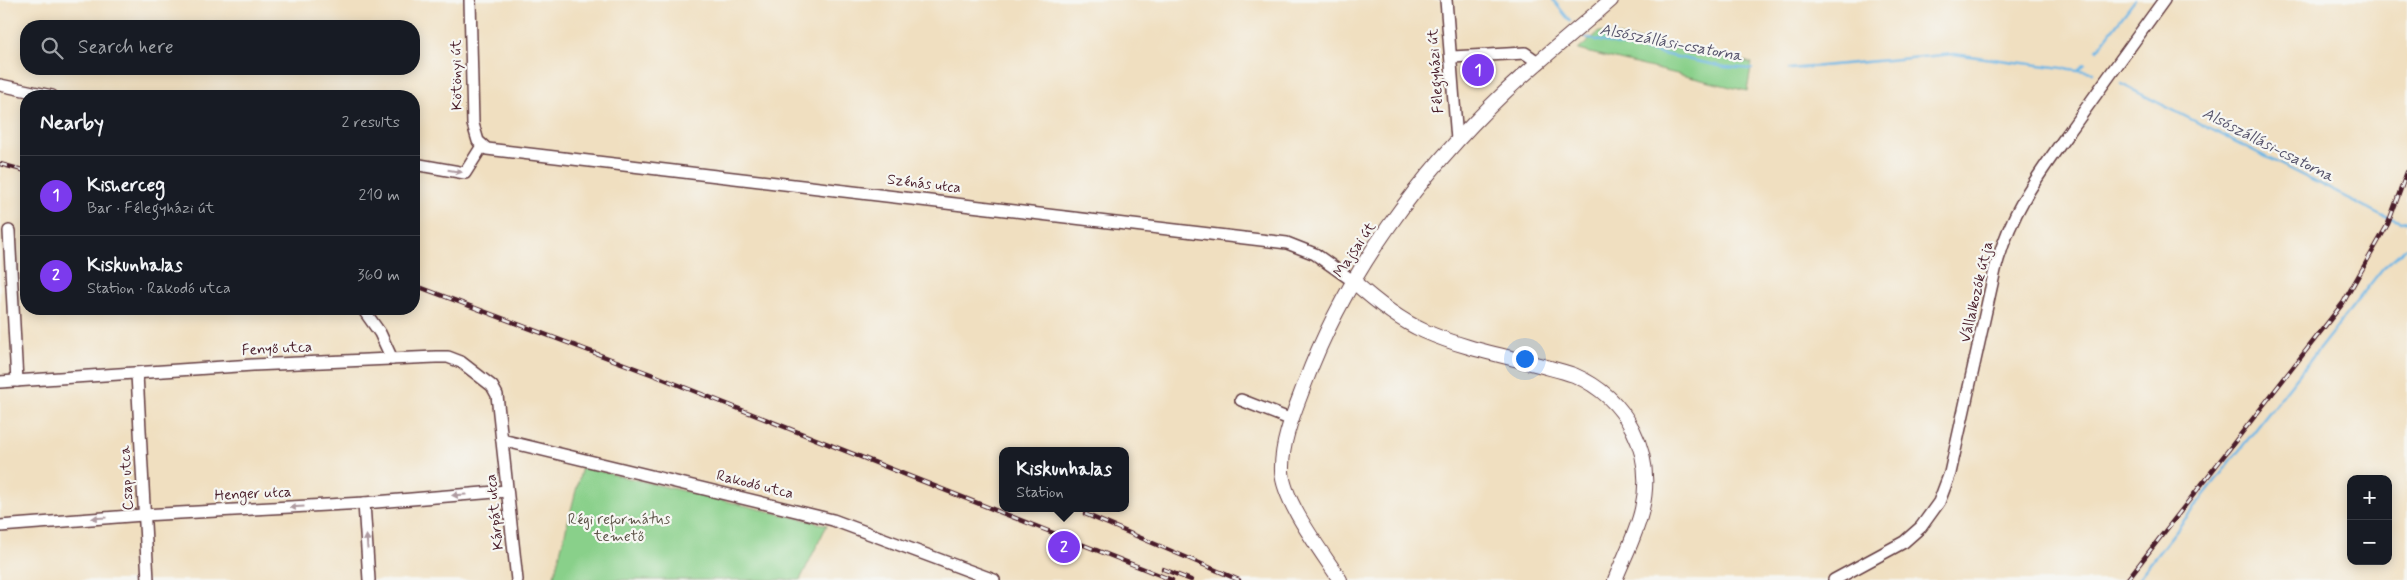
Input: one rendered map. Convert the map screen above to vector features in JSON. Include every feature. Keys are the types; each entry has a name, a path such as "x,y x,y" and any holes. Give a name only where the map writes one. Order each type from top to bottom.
{"main road":[{"name":"Majsai út","path":"1340,580 1292,502 1285,488 1282,470 1283,455 1292,420 1328,329 1353,281 1369,257 1414,194 1458,140 1505,92 1611,0"},
{"path":"1369,257 1366,268 1367,281 1382,306"},
{"path":"1353,281 1382,306 1424,331 1448,340 1583,379 1617,405 1637,437 1644,459 1646,481 1642,511 1615,580"}],"street":[{"name":"Kötönyi út","path":"470,0 473,124 474,131 482,146"},
{"name":"Félegyházi út","path":"1446,0 1452,57 1454,121 1458,140"},
{"name":"Vállalkozók útja","path":"1834,580 1898,546 1913,535 1934,511 1950,473 1995,270 2002,244 2014,214 2034,181 2164,0"},
{"path":"1452,57 1525,53 1539,63"},
{"path":"0,85 24,90"},
{"path":"420,165 465,173 482,146"},
{"name":"Szénás utca","path":"482,146 498,152 1202,231 1287,243 1315,254 1353,281"},
{"path":"9,231 17,381"},
{"path":"367,315 380,333 392,359"},
{"name":"Fenyő utca","path":"0,382 253,365 442,357 461,362 495,391 502,440"},
{"name":"Csap utca","path":"137,374 143,515 148,580"},
{"path":"1241,400 1292,420"},
{"name":"Kárpát utca","path":"502,440 517,580"},
{"name":"Rakodó utca","path":"502,440 834,520 994,580"},
{"name":"Henger utca","path":"0,526 507,492"},
{"path":"364,503 369,580"}],"green space":[{"path":"1599,32 1752,63 1747,91 1578,50"},
{"name":"Régi református temető","path":"582,467 827,525 800,580 553,580"}],"waterway":[{"name":"Alsószállási-csatorna","path":"1553,0 1570,21"},
{"path":"2097,50 2135,0"},
{"name":"Alsószállási-csatorna","path":"1586,38 1725,67 1752,69"},
{"name":"Alsószállási-csatorna","path":"1789,69 1954,54 2093,72"},
{"path":"2079,69 2085,64"},
{"name":"Alsószállási-csatorna","path":"2121,84 2381,215 2402,222 2407,221"},
{"path":"2137,580 2383,268 2407,247"}],"railway":[{"path":"0,164 20,169"},
{"path":"2127,580 2343,303 2388,224 2407,172"},
{"path":"420,287 656,376 999,512"},
{"path":"1000,512 1172,580"},
{"path":"1085,514 1239,580"},
{"path":"1163,569 1191,580"}],"place":[{"name":"Kisherceg","path":"1478,70"},
{"name":"Kiskunhalas","path":"1064,547"}]}
